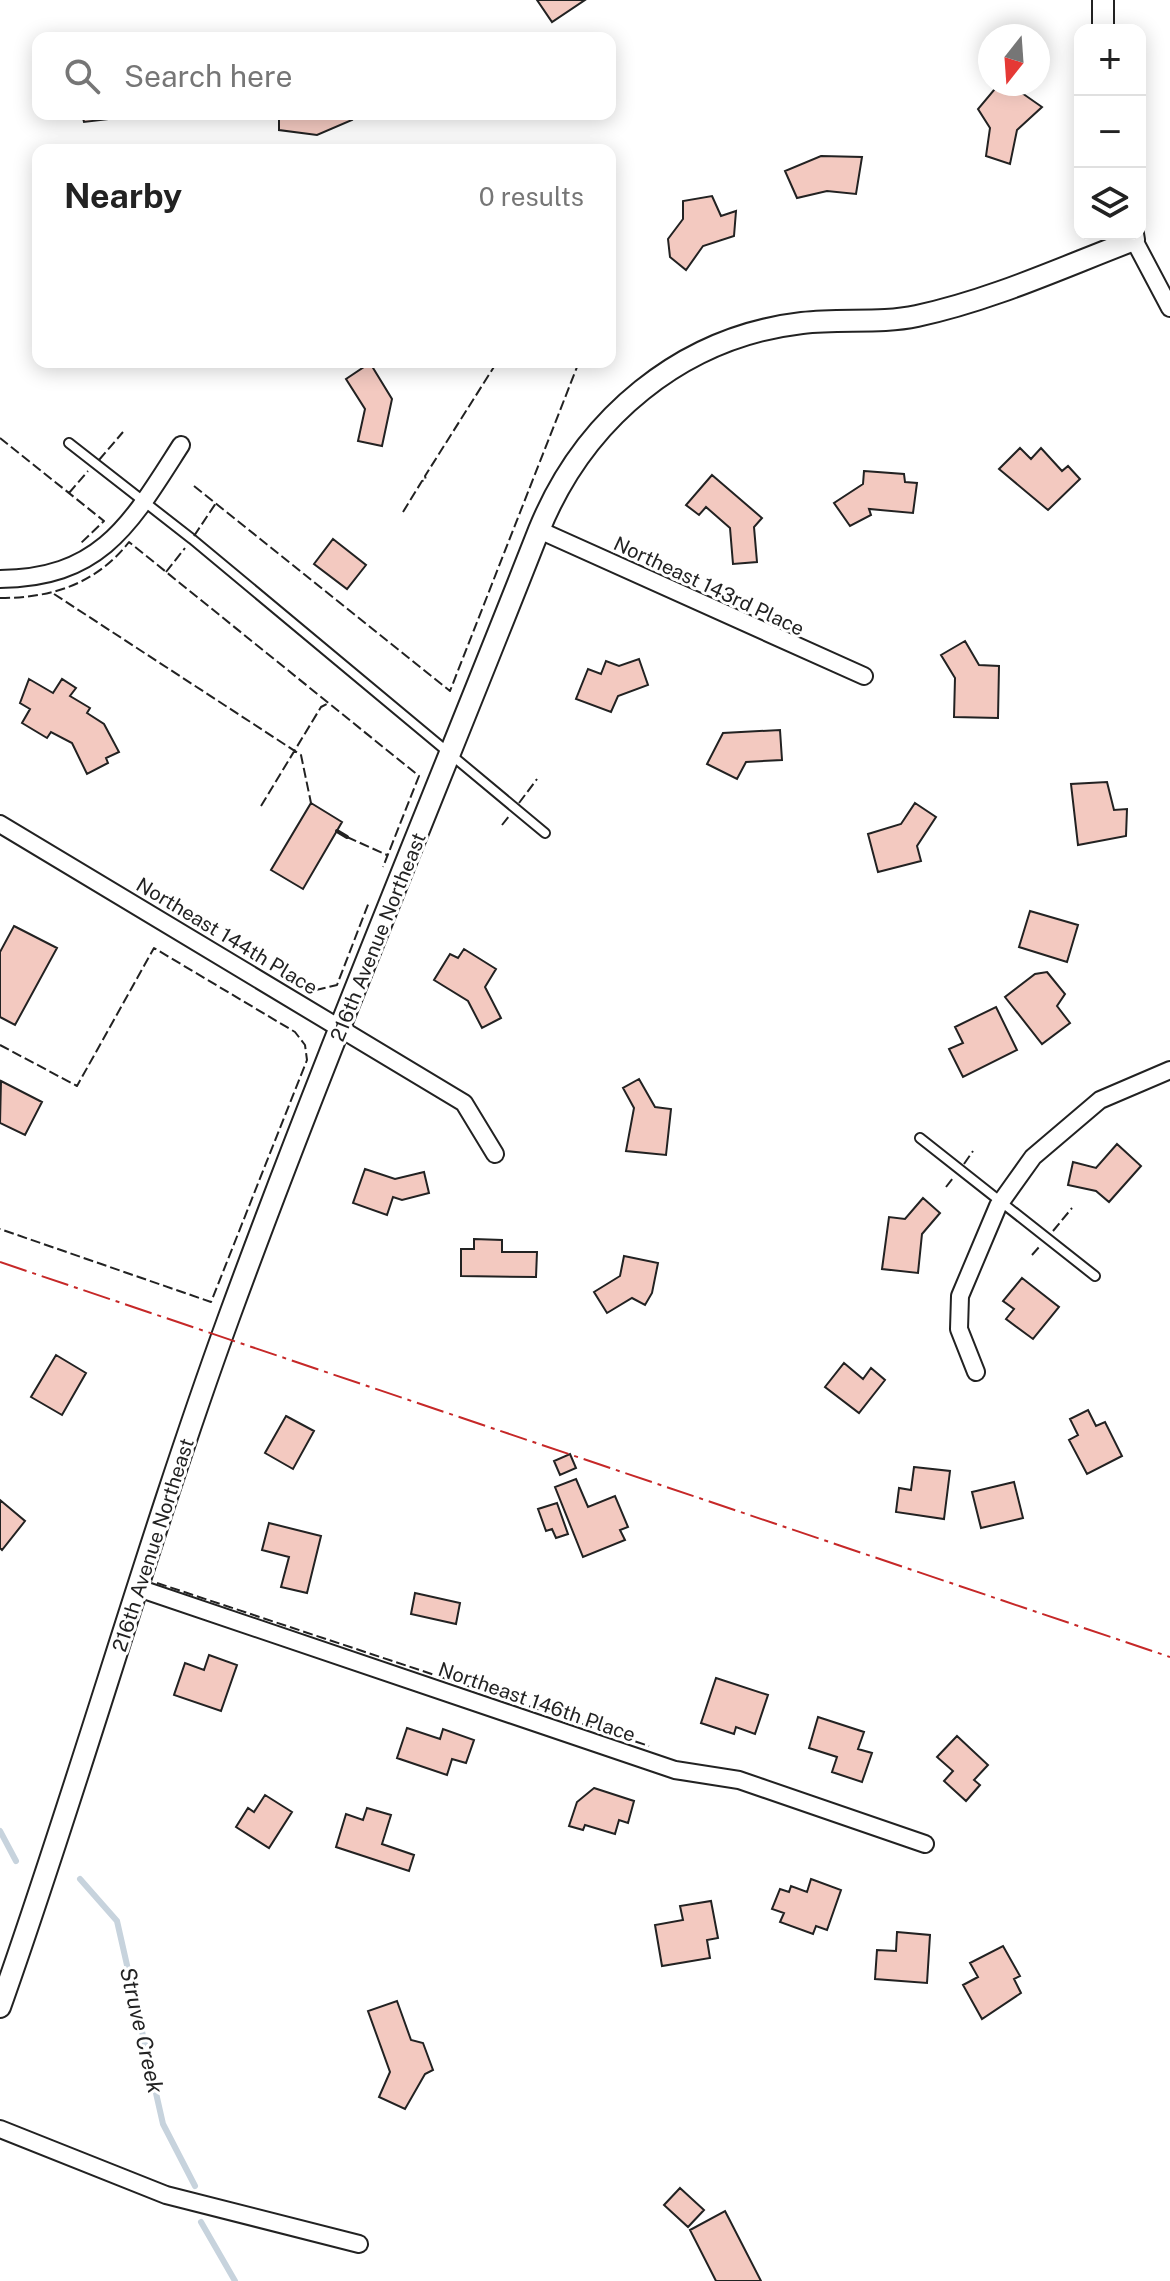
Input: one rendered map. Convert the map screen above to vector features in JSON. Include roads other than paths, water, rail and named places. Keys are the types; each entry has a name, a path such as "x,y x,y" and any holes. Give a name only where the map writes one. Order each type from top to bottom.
{"street":[{"path":"1103,0 1103,24"},
{"name":"216th Avenue Northeast","path":"0,2007 56,1850 138,1588 228,1320 539,530 561,482 615,413 656,379 698,353 731,339 801,323 912,317 946,310 1126,240"},
{"path":"1136,240 1170,308"},
{"path":"0,579 30,579 75,567 114,540 145,502 181,445"},
{"name":"Northeast 143rd Place","path":"539,530 864,676"},
{"name":"Northeast 144th Place","path":"0,824 464,1103 495,1154"},
{"path":"976,1372 959,1329 960,1296 985,1229 1001,1201 1033,1157 1100,1100 1170,1070"},
{"name":"Northeast 146th Place","path":"138,1588 675,1770 739,1780 925,1844"},
{"path":"0,2129 166,2195 359,2244"}],"lane":[{"path":"69,443 145,502 545,833"},
{"path":"920,1138 1095,1276"}],"waterway":[{"name":"Struve Creek","path":"0,1831 16,1861"},
{"name":"Struve Creek","path":"80,1879 117,1921 163,2124 195,2186"},
{"name":"Struve Creek","path":"201,2222 235,2281"}]}
